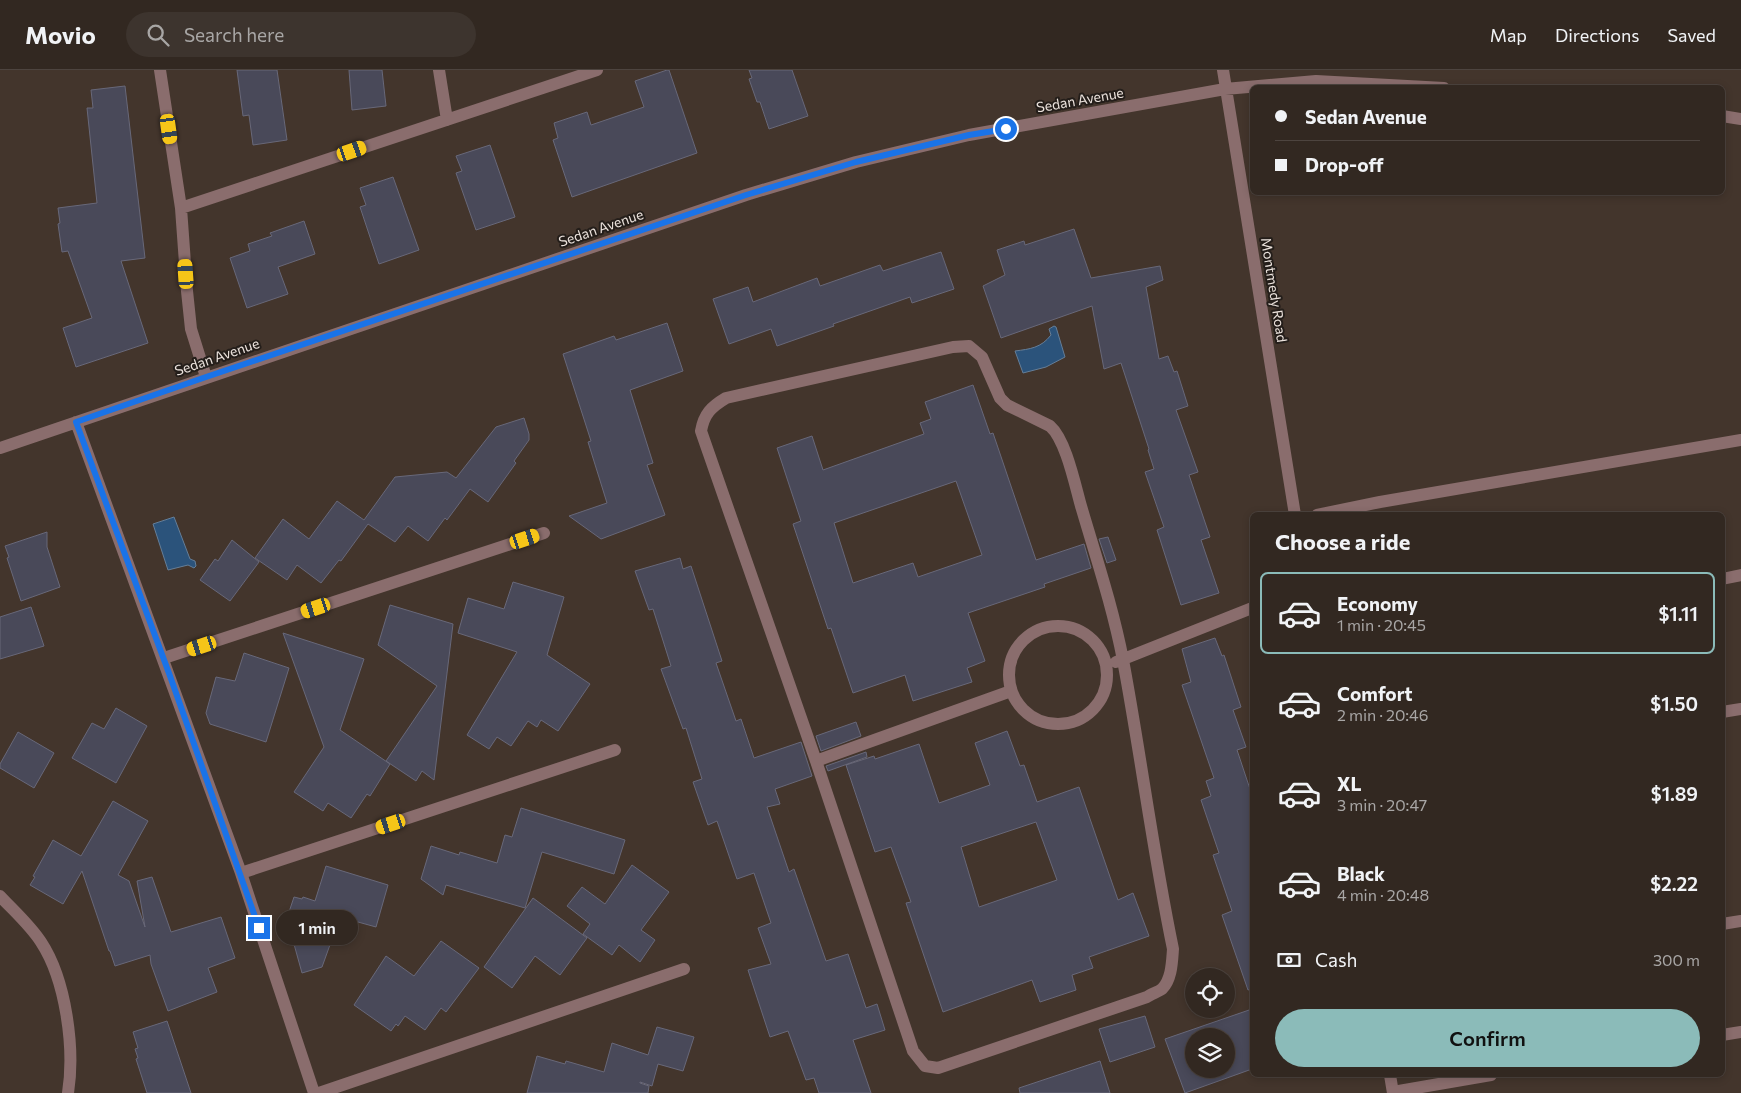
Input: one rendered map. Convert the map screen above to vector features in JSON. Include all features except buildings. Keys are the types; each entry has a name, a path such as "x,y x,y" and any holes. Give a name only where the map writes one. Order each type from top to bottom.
{"street":[{"path":"160,70 181,208 191,328 206,377"},
{"path":"439,70 446,120"},
{"path":"181,208 597,70"},
{"name":"Montmedy Road","path":"1223,70 1295,512"},
{"name":"Sedan Avenue","path":"1270,85 1316,81 1389,85"},
{"name":"Sedan Avenue","path":"0,448 746,195 856,162 969,135 1225,89 1250,87"},
{"path":"1725,116 1741,119"},
{"path":"969,346 982,357 1000,398 1007,406 1050,426 1059,436 1068,462 1103,580 1122,659 1173,948 1172,966 1162,989 1147,997 938,1068 925,1066 913,1052 816,761 701,431 703,421 707,412 714,405 726,398 953,347 969,346"},
{"path":"76,422 164,658 241,873 314,1093"},
{"path":"1332,512 1741,440"},
{"path":"164,658 544,533"},
{"path":"1725,578 1741,575"},
{"path":"1106,665 1250,609"},
{"path":"1061,625 1077,628 1090,637 1101,650 1106,665 1106,682 1102,697 1092,710 1079,720 1063,724 1046,723 1031,717 1019,706 1011,691 1008,675 1010,659 1018,644 1030,633 1045,626 1061,625"},
{"path":"816,761 1011,691"},
{"path":"1725,712 1741,709"},
{"path":"241,873 615,750"},
{"path":"0,896 42,942 54,970 68,1022 71,1074 68,1093"},
{"path":"1725,924 1741,921"},
{"path":"319,1093 684,969"},
{"path":"1725,1035 1741,1032"},
{"path":"1390,1077 1393,1092 1479,1077"}],"water":[{"path":"1054,326 1056,327 1065,357 1046,367 1023,373 1015,351 1043,343 1051,335 1049,329"},
{"path":"174,517 190,559 195,561 196,566 194,568 188,565 168,570 153,524"}],"route":[{"path":"259,928 170,676 76,422 746,195 856,162 969,135 1006,129"}]}
